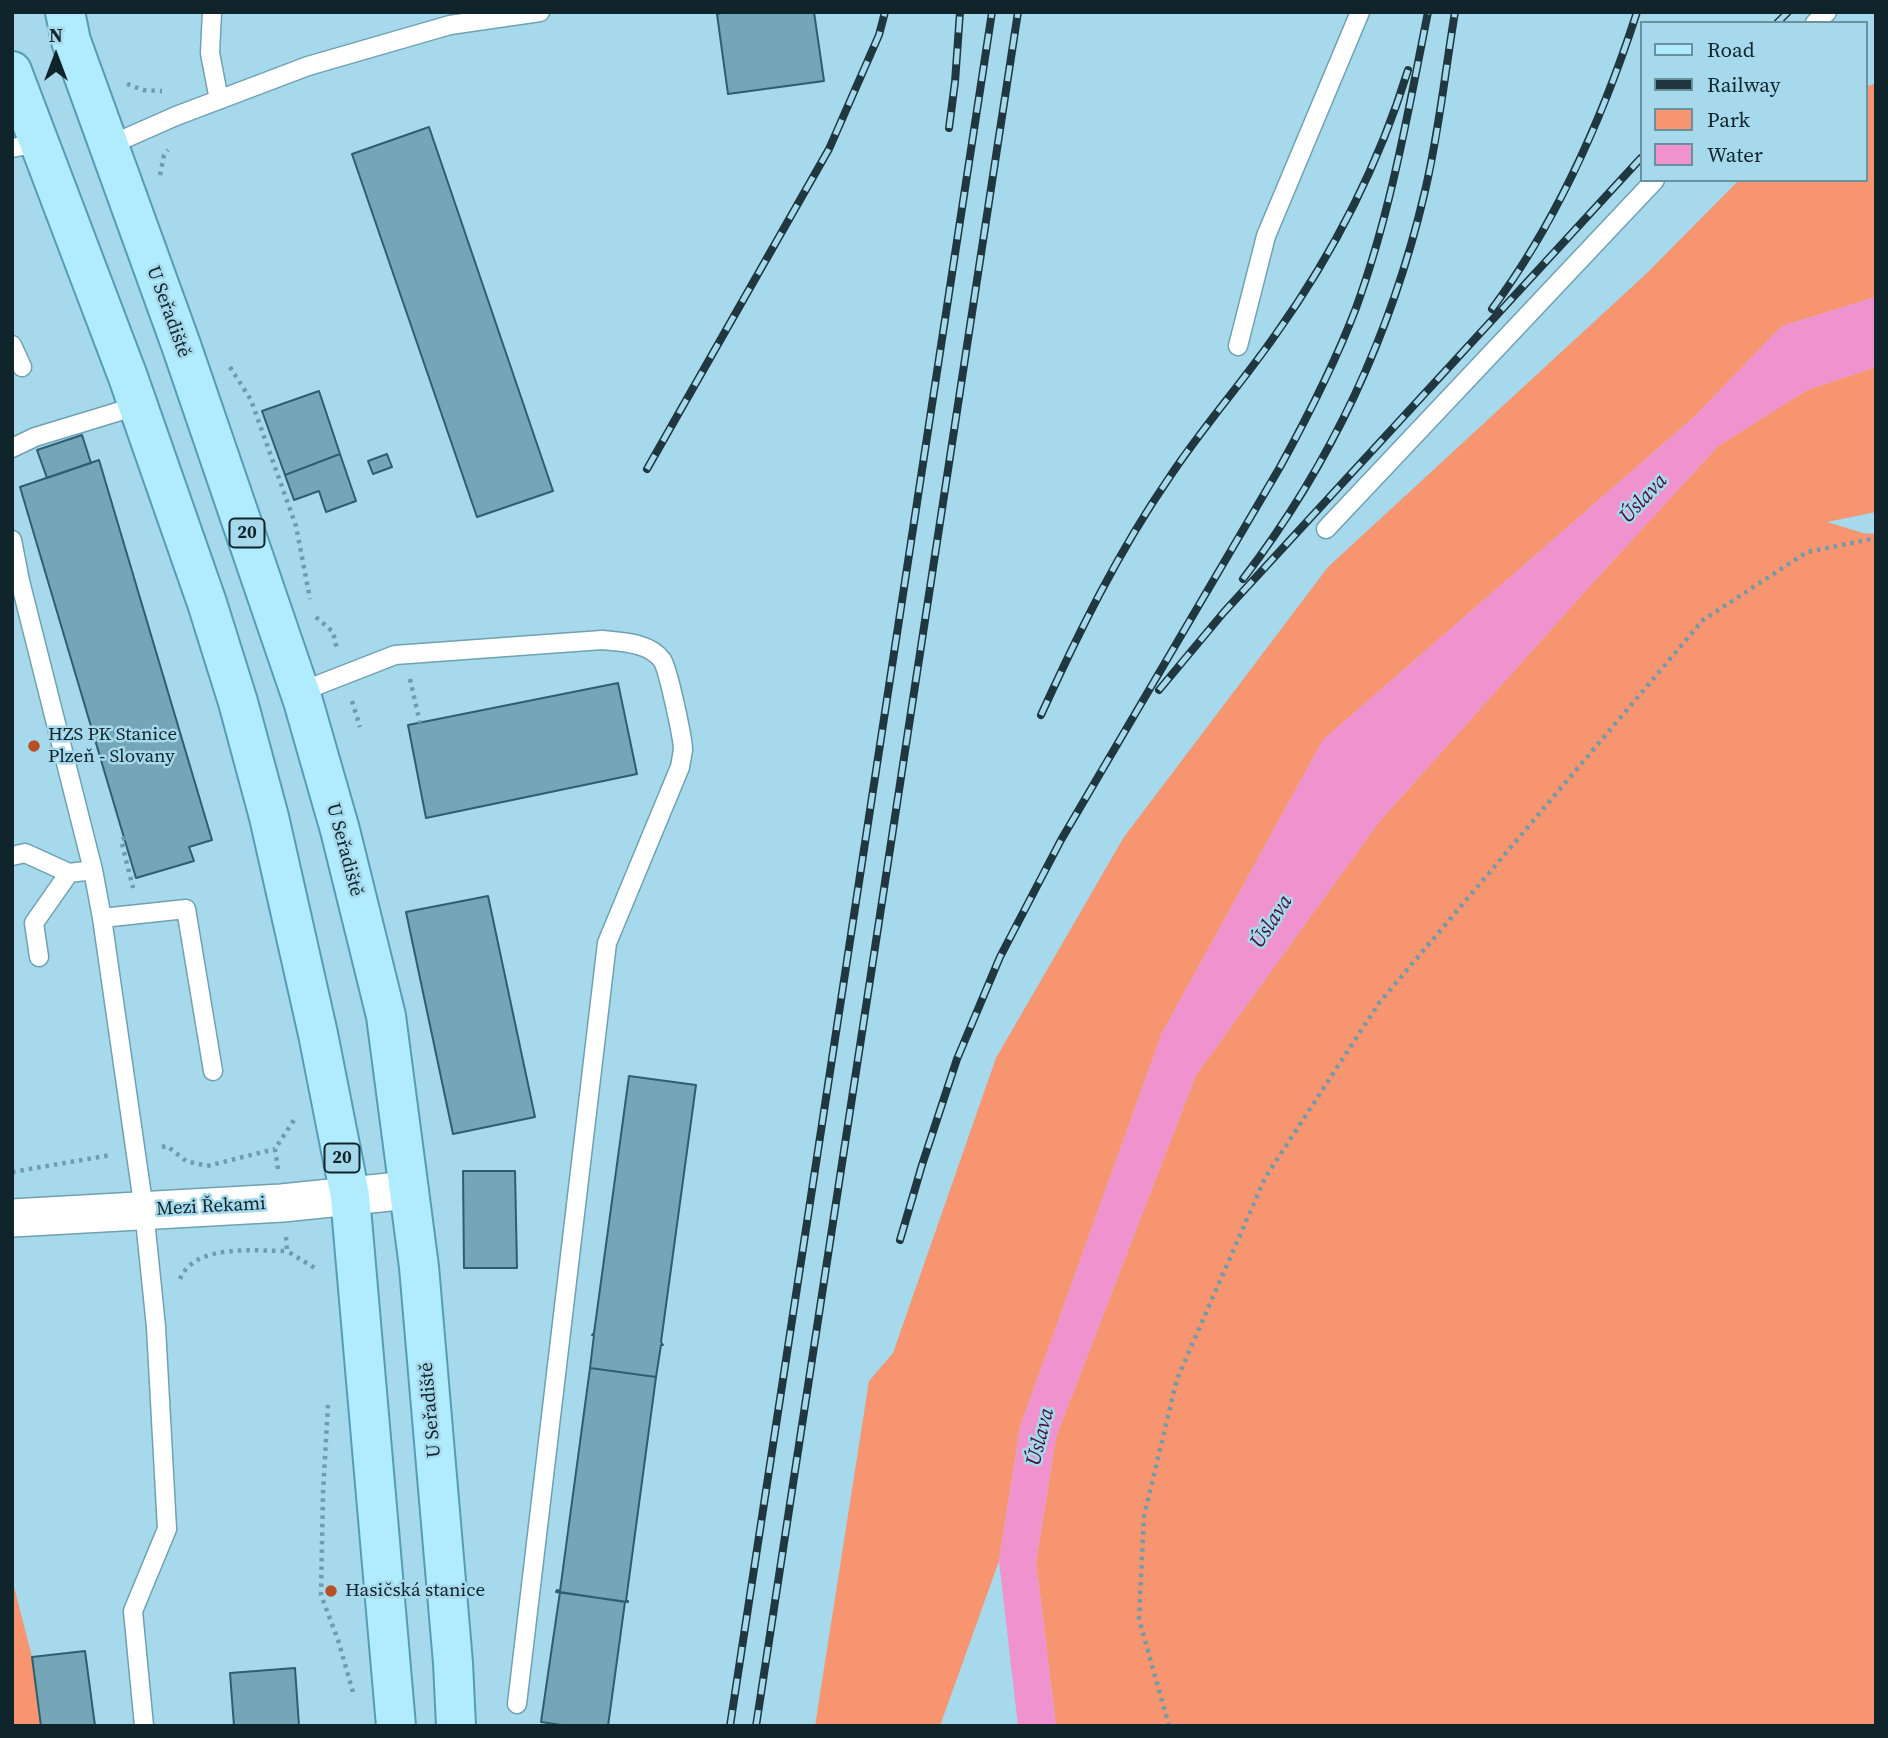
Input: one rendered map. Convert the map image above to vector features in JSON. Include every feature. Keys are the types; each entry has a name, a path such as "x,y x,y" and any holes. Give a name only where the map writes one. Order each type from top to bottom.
{"main road":[{"name":"U Seřadiště","path":"65,12 71,41 241,517 300,692 340,830 386,1016 419,1267 456,1726"},
{"name":"20","path":"12,71 26,145 137,406 211,616 269,817 318,1034 350,1196 396,1726"}],"street":[{"name":"Mezi Řekami","path":"12,1217 282,1203 409,1190"}],"lane":[{"path":"212,12 210,53 219,100"},
{"path":"108,146 176,116 309,66 450,18 540,12"},
{"path":"1238,346 1266,236 1360,12"},
{"path":"1325,529 1653,182"},
{"path":"12,345 22,367"},
{"path":"12,448 36,437 137,406"},
{"path":"12,540 93,870 144,1210 156,1327 167,1529 133,1611 144,1726"},
{"path":"300,692 395,655 554,642 602,640 634,643 663,660 668,676 683,748 680,767 607,943 517,1704"},
{"path":"12,856 25,853 69,873 93,870"},
{"path":"39,957 34,923 69,873"},
{"path":"102,918 186,909 213,1071"}],"path":[{"path":"123,81 143,90 170,90 181,138 173,143 164,155 159,186"},
{"path":"230,367 251,400 296,526 313,611 317,620 333,632 360,727"},
{"path":"1169,1726 1139,1619 1144,1517 1177,1379 1265,1178 1378,1003 1703,620 1807,552 1876,538"},
{"path":"412,689 420,723"},
{"path":"287,1251 275,1149 296,1117"},
{"path":"179,1281 190,1263 204,1256 226,1252 287,1251 318,1270"},
{"path":"328,1398 321,1595 338,1640 355,1699"}],"green space":[{"path":"1876,83 1876,297 1782,326 1694,417 1323,740 1162,1033 1020,1427 999,1561 940,1726 815,1726 869,1381 893,1353 996,1058 1124,837 1328,567 1647,273 1737,182 1867,182 1867,86"},
{"path":"1876,367 1876,512 1827,522 1863,533 1876,534 1876,1726 1056,1726 1036,1562 1056,1437 1196,1075 1379,822 1718,446 1807,390"},
{"path":"12,1579 32,1657 41,1726 12,1726"}],"water":[{"name":"Úslava","path":"1876,297 1876,367 1807,390 1718,446 1379,822 1196,1075 1056,1437 1036,1562 1056,1726 1018,1726 999,1561 1020,1427 1162,1033 1323,740 1694,417 1782,326"}],"building":[{"path":"814,12 824,81 728,94 717,14"},
{"path":"429,127 553,491 477,517 352,154"},
{"path":"319,391 340,454 285,475 262,411"},
{"path":"82,435 91,463 47,478 37,450"},
{"path":"340,454 356,501 326,512 319,491 294,500 285,475"},
{"path":"387,454 392,467 373,474 368,461"},
{"path":"99,460 212,840 189,847 194,861 136,878 20,487"},
{"path":"618,683 637,774 426,818 408,725"},
{"path":"488,896 535,1117 453,1134 406,912"},
{"path":"629,1076 696,1085 661,1342 663,1345 656,1377 590,1368 592,1335"},
{"path":"463,1171 515,1171 517,1268 464,1268"},
{"path":"590,1368 656,1377 626,1601 628,1602 556,1592 560,1591"},
{"path":"560,1592 625,1602 608,1726 568,1726 541,1722"},
{"path":"85,1651 95,1726 41,1726 32,1657"},
{"path":"295,1668 299,1726 234,1726 230,1673"}],"railway":[{"path":"647,469 829,149 879,35 885,12"},
{"path":"949,128 960,12"},
{"path":"730,1726 992,12"},
{"path":"756,1726 1018,12"},
{"path":"900,1240 957,1059 1000,957 1061,840 1280,467 1339,349 1356,308 1379,235 1398,162 1428,12"},
{"path":"1243,579 1275,535 1331,443 1355,395 1395,295 1430,169 1455,12"},
{"path":"1492,309 1516,275 1558,204 1594,129 1637,12"},
{"path":"1779,21 1788,12"},
{"path":"1041,715 1100,594 1150,506 1195,441 1276,334 1317,272 1369,174 1408,70"},
{"path":"1159,690 1224,612 1640,159"}],"place":[{"name":"HZS PK Stanice Plzeň - Slovany","path":"34,746"},
{"name":"Hasičská stanice","path":"331,1591"}]}
